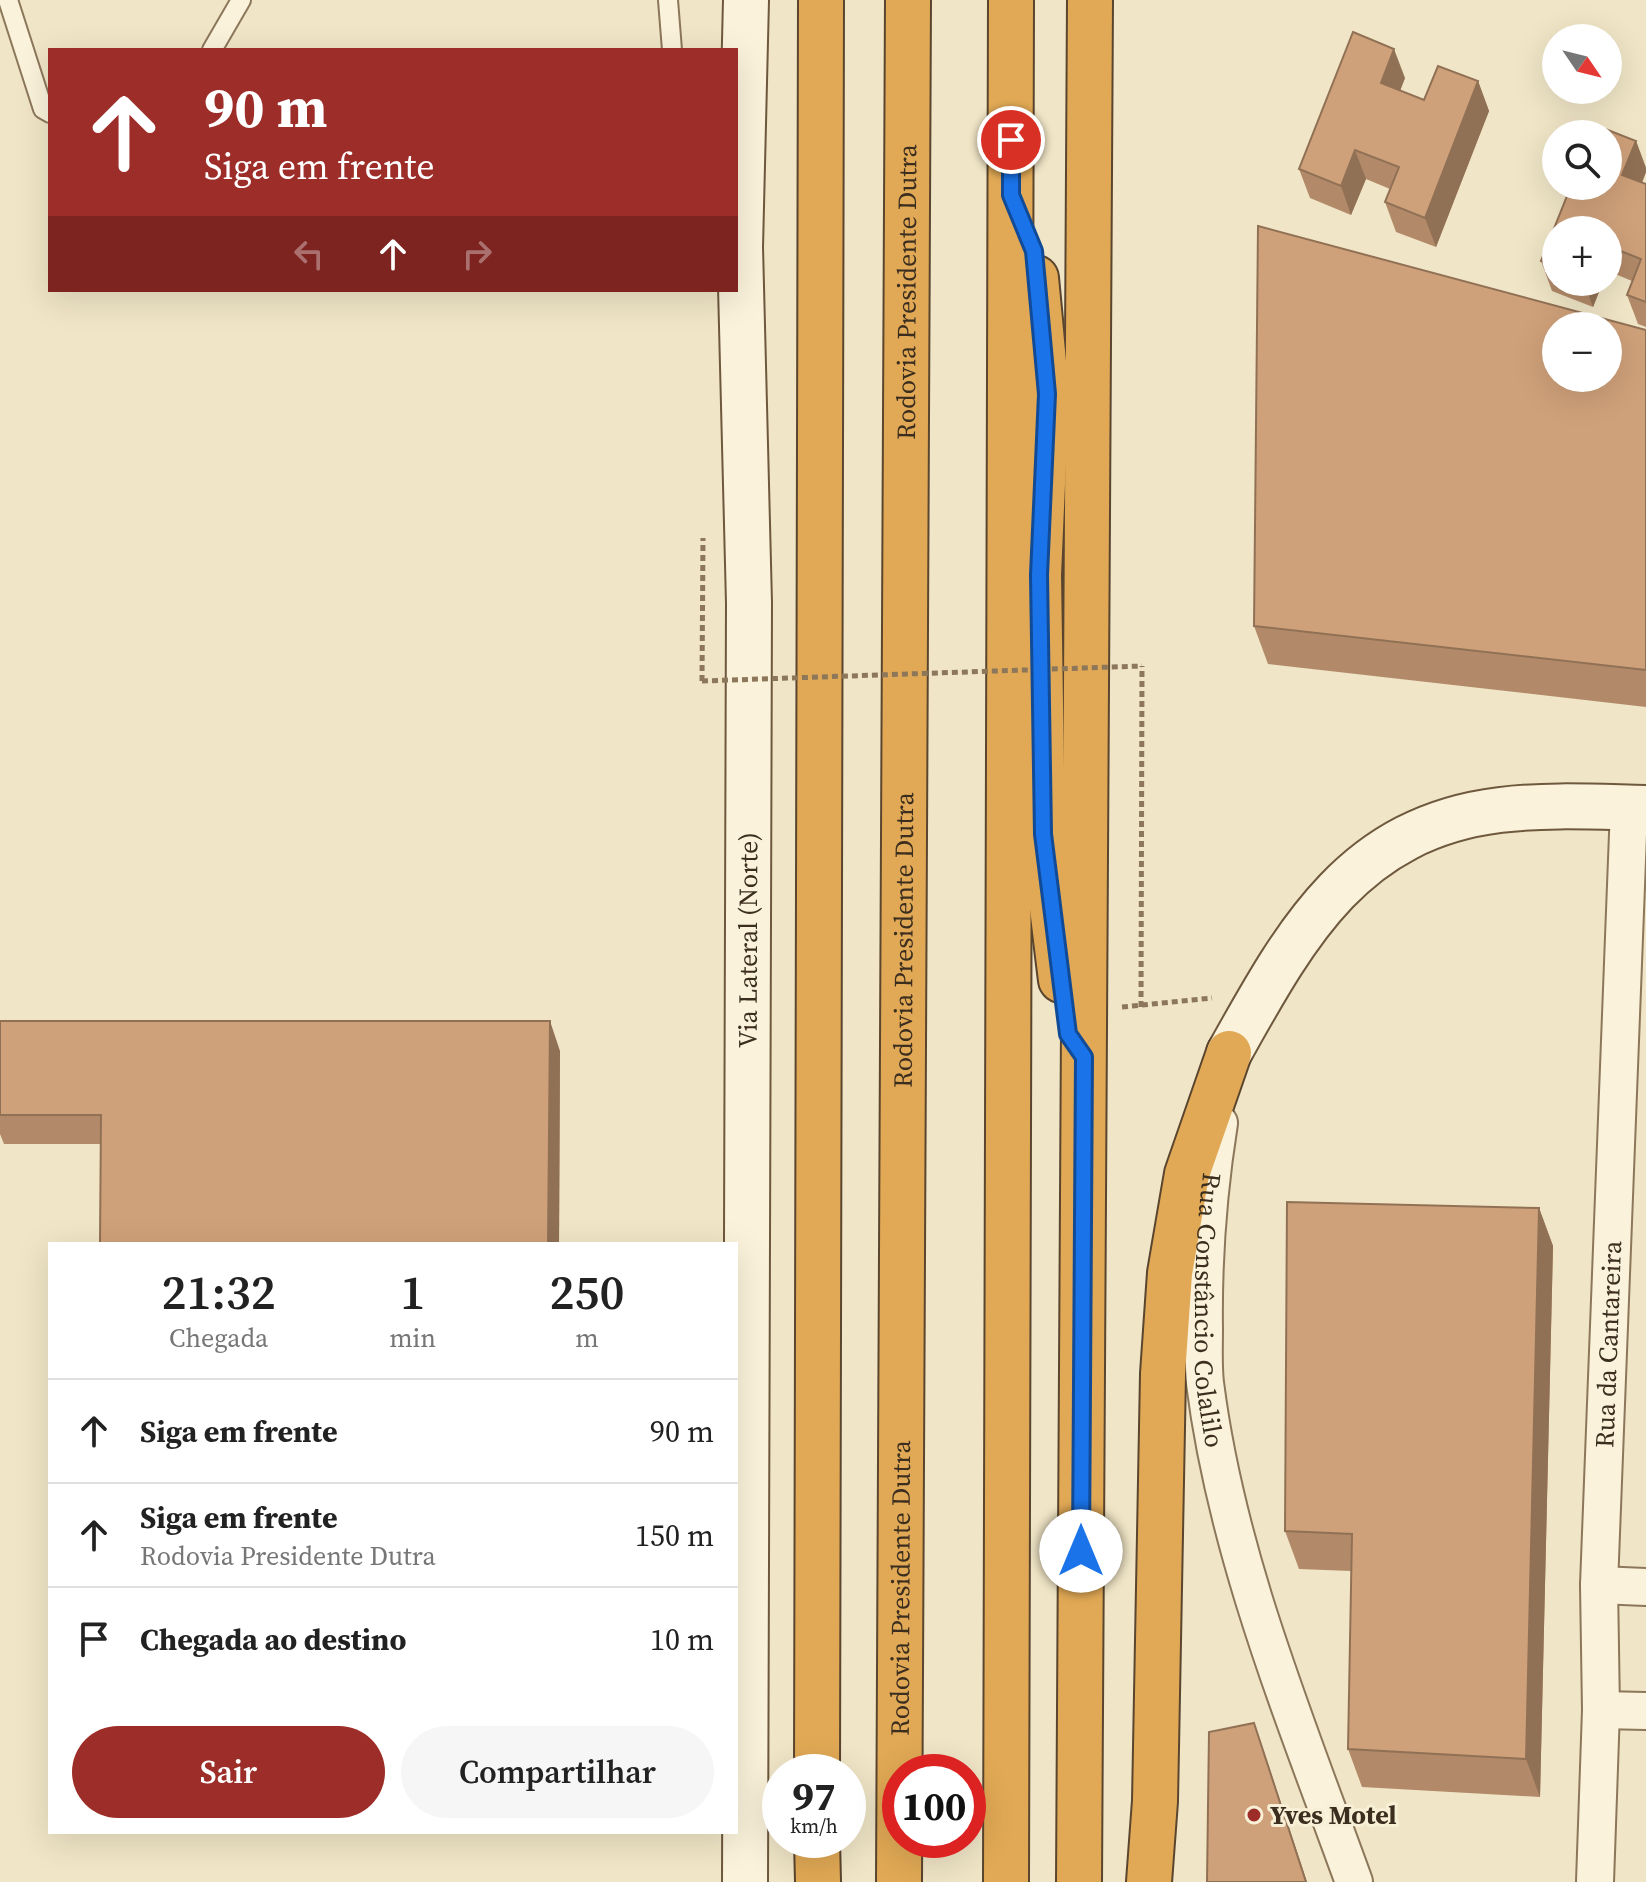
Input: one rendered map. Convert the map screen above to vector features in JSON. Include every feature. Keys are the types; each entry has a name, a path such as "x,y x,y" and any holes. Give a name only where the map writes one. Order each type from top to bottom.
{"highway":[{"path":"817,1754 821,0"},
{"name":"Rodovia Presidente Dutra","path":"899,1882 908,0"},
{"path":"1006,1882 1011,0"},
{"path":"1079,1882 1090,0"},
{"path":"1011,195 1034,251 1047,394 1039,575 1043,834 1068,1034 1084,1057"},
{"path":"1149,1882 1155,1801 1163,1374 1170,1273 1187,1174 1229,1053"},
{"path":"817,1858 818,1882"}],"main road":[{"name":"Via Lateral (Norte)","path":"745,1882 749,603 740,247 746,0"},
{"name":"Rua Constâncio Colalilo","path":"1229,1053 1299,935 1338,887 1380,853 1416,831 1500,810 1536,807 1638,808"}],"street":[{"name":"Rua da Cantareira","path":"1595,1882 1601,1710 1599,1585 1638,808"},
{"name":"Rua Constâncio Colalilo","path":"1229,1053 1212,1169 1203,1275 1204,1380 1221,1479 1239,1549 1269,1645 1354,1882"},
{"path":"1599,1585 1646,1587"},
{"path":"1601,1710 1646,1711"}],"lane":[{"path":"8,0 43,109 48,112"},
{"path":"213,48 241,0"},
{"path":"668,0 672,48"}],"path":[{"path":"702,575 702,681 1142,666 1141,1007 1264,990"}],"building":[{"path":"1353,32 1394,49 1381,83 1424,100 1438,66 1478,81 1425,218 1385,202 1399,167 1355,150 1341,186 1299,169"},
{"path":"1622,136 1636,141 1622,175"},
{"path":"1622,175 1646,184 1646,302 1627,295 1641,259 1622,252 1622,216 1559,216 1565,200 1622,200"},
{"path":"1258,226 1579,312 1542,312 1542,392 1622,392 1622,324 1646,330 1646,670 1254,626"},
{"path":"0,1021 550,1021 548,1242 100,1242 101,1115 0,1115"},
{"path":"1287,1202 1539,1208 1526,1759 1348,1749 1352,1534 1285,1531"},
{"name":"Yves Motel","path":"1254,1723 1306,1882 1207,1882 1209,1732"}],"place":[{"name":"Yves Motel","path":"1254,1815"}],"route":[{"path":"1011,140 1011,195 1034,251 1047,394 1039,575 1043,834 1068,1034 1084,1057 1081,1551"}]}
